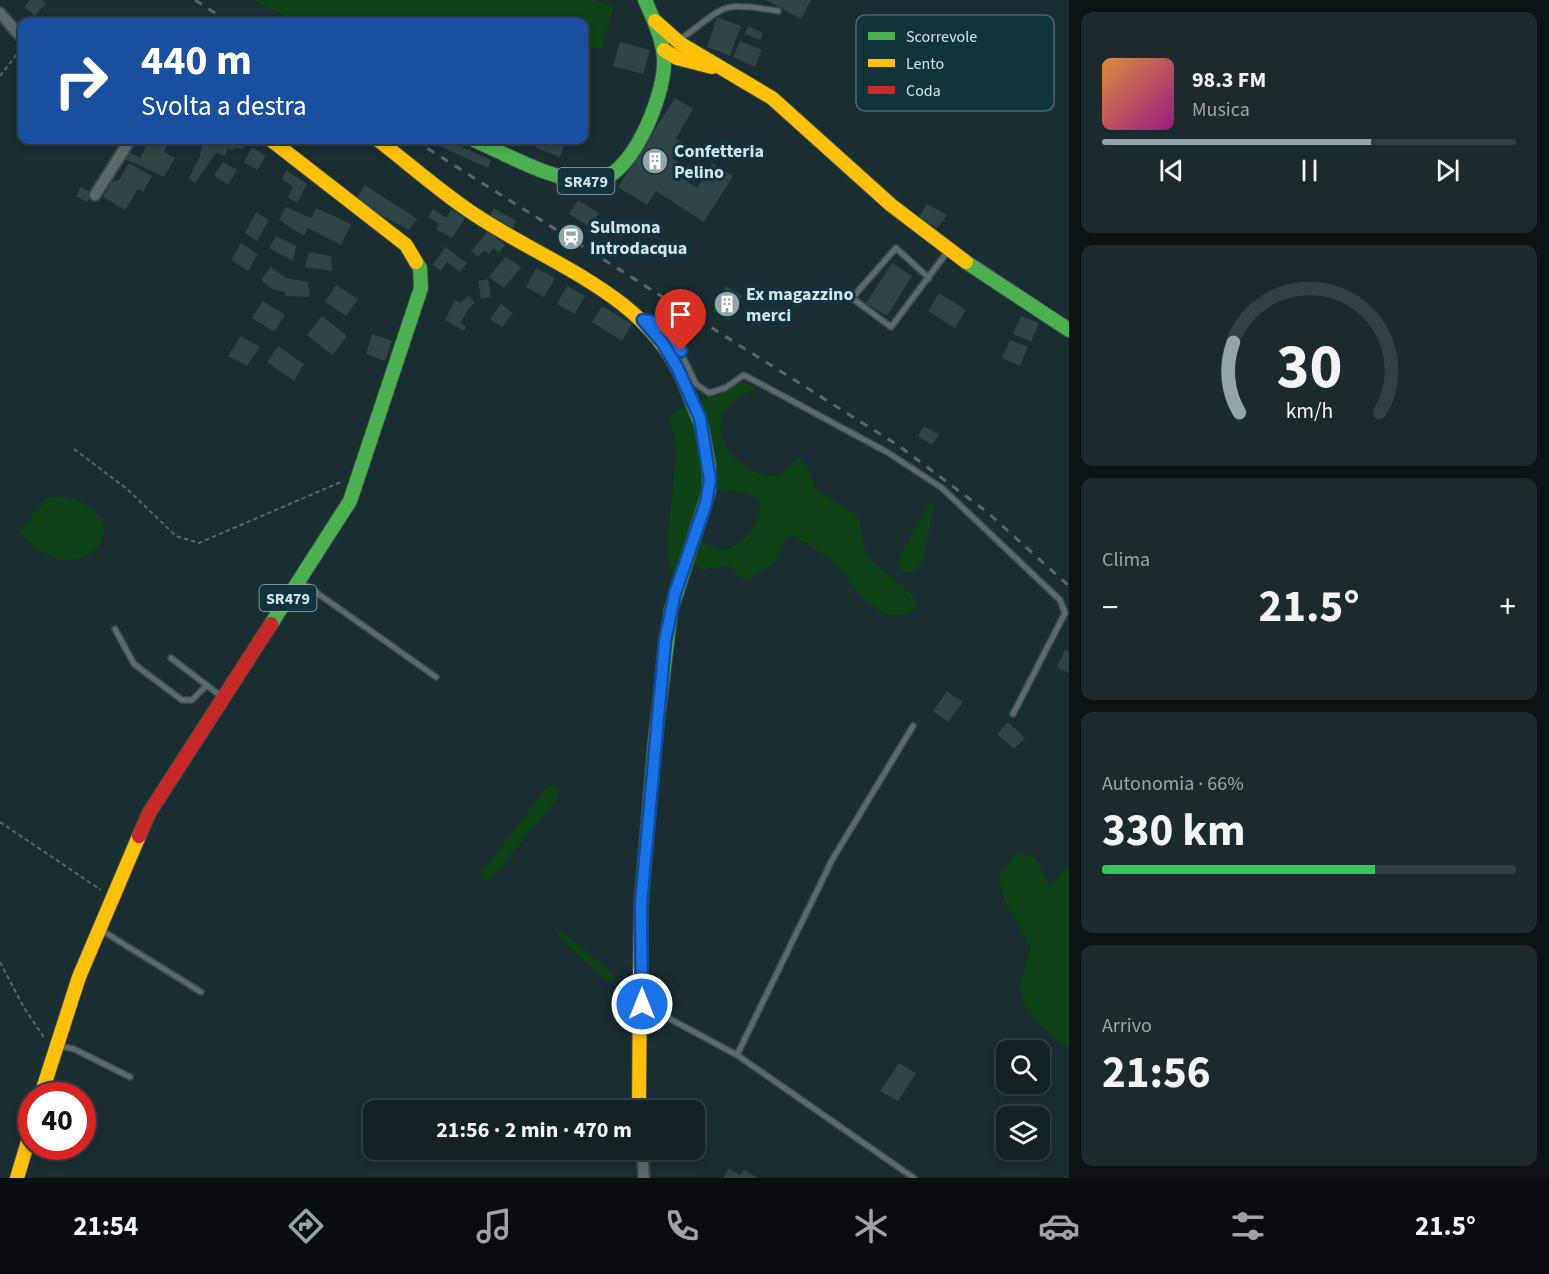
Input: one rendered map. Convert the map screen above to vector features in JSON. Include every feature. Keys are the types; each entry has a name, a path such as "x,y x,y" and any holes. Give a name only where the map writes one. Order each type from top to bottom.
{"main road":[{"name":"SR479","path":"484,144 567,177 585,181 605,179 626,158 643,132 656,105 664,74 670,46 653,20 645,0"},
{"path":"670,46 689,50 735,74 772,98 889,203 977,272 1069,330"},
{"path":"670,46 677,58 735,74"},
{"path":"664,74 681,66 699,64"},
{"name":"SR479","path":"45,1082 79,977 149,813 350,501 422,288 420,268 406,245 276,144"},
{"path":"383,144 469,211 564,266 643,320 662,342 677,367 700,418 710,480 706,503 675,593 665,641 641,904 642,1004 639,1100"},
{"path":"17,1178 22,1160"}],"street":[{"path":"0,13 18,33"},
{"path":"95,195 127,144"},
{"path":"643,1160 644,1178"}],"lane":[{"path":"670,46 719,6 746,3 778,11"},
{"path":"929,278 896,248 852,298 891,327 929,278 949,249"},
{"path":"643,320 662,324 673,336 696,384 709,393 725,388 744,375 887,452 942,488 1060,600 1065,613 1013,714"},
{"path":"299,580 436,677"},
{"path":"115,629 134,664 182,700 192,700 207,685"},
{"path":"171,658 224,698"},
{"path":"737,1055 832,860 913,726"},
{"path":"100,929 201,992"},
{"path":"642,1004 737,1055 914,1178"},
{"path":"56,1045 74,1049 130,1077"}],"path":[{"path":"0,76 18,52"},
{"path":"74,449 127,489 176,536 199,543 359,474"},
{"path":"0,822 113,898"},
{"path":"0,962 37,1030 56,1045"}],"green space":[{"path":"254,0 594,0 614,6 601,48 588,49 588,18 289,18"},
{"path":"745,383 757,388 733,402 722,418 722,435 729,451 742,464 757,473 773,476 786,471 798,456 811,474 815,489 859,517 866,550 870,557 875,564 910,593 916,600 915,609 902,614 890,615 880,611 861,595 832,562 795,536 787,537 776,561 747,581 727,565 702,570 695,563 671,573 667,545 677,445 669,420 685,405 718,395","holes":["713,489 737,491 759,499 759,517 755,526 741,542 732,547 723,549 712,547 698,537"]},
{"path":"62,496 89,507 102,521 103,536 96,549 82,558 63,560 42,552 20,531 47,498"},
{"path":"930,501 934,505 923,561 915,571 905,573 899,567 899,559"},
{"path":"548,786 558,788 558,798 488,882 480,875"},
{"path":"1016,854 1035,857 1050,887 1069,865 1069,1048 1036,1019 1024,1001 1021,991 1021,981 1031,948 1005,900 998,878"},
{"path":"557,930 568,936 613,974 615,979 612,982 603,978 558,935"}],"building":[{"path":"30,0 42,0 46,3 35,16 24,7"},
{"path":"766,0 811,0 801,19"},
{"path":"717,17 741,26 730,56 707,47"},
{"path":"748,26 763,33 760,40 745,34"},
{"path":"740,41 762,50 755,67 733,57"},
{"path":"620,42 650,50 643,74 613,66"},
{"name":"Confetteria Pelino","path":"675,98 693,109 676,138 683,143 672,158 680,163 674,173 697,188 712,163 733,176 704,222 656,191 647,205 618,187"},
{"path":"168,144 164,152 175,158 164,177 125,159 129,152 140,158 146,147 142,145"},
{"path":"202,144 246,144 244,149 234,148 233,151 228,148 225,156 216,153 195,183 189,178 200,156"},
{"path":"456,144 491,160 488,168 437,145"},
{"path":"538,144 565,144 560,157 536,148"},
{"path":"733,144 743,151 737,160 727,153"},
{"path":"252,147 266,156 257,170 244,162"},
{"path":"223,162 237,170 228,185 214,176"},
{"path":"129,163 152,176 143,192 138,189 125,210 103,197 112,182 119,180"},
{"path":"286,170 307,184 297,203 288,197 293,186 282,179"},
{"path":"365,185 417,219 409,230 362,205 356,199"},
{"path":"81,187 92,193 87,202 76,196"},
{"path":"578,200 599,213 590,227 569,214"},
{"path":"927,204 947,215 937,228 919,217"},
{"path":"286,207 311,218 316,208 351,224 341,245 308,228 304,236 279,220"},
{"path":"494,208 516,221 513,228 490,216"},
{"path":"433,209 446,218 451,209 465,218 452,238 436,229 439,224 428,217"},
{"path":"256,212 269,220 257,241 245,233"},
{"path":"488,231 505,245 499,253 494,248 489,254 484,250 478,257 471,251"},
{"path":"276,236 296,246 293,261 269,248"},
{"path":"241,243 258,254 248,271 231,260"},
{"path":"445,247 467,263 460,272 447,262 441,271 433,265"},
{"path":"309,252 331,256 332,271 305,267"},
{"path":"506,256 521,267 504,288 489,277"},
{"path":"892,263 912,276 887,316 866,303"},
{"path":"271,267 286,278 308,282 310,297 285,296 285,292 272,289 261,280"},
{"path":"536,268 555,278 544,297 526,287"},
{"path":"488,279 491,297 481,299 478,281"},
{"path":"336,285 358,299 346,316 325,302"},
{"path":"567,286 585,296 575,314 557,304"},
{"name":"Ex magazzino merci","path":"726,286 742,296 729,320 713,311"},
{"path":"939,293 966,310 955,328 928,311"},
{"path":"469,295 475,303 460,323 466,326 464,331 445,320 455,300 460,303"},
{"path":"263,301 285,315 274,332 252,318"},
{"path":"501,304 513,313 502,327 490,319"},
{"path":"602,306 632,324 622,341 592,322"},
{"path":"322,316 347,336 332,355 307,335"},
{"path":"1021,316 1039,323 1031,342 1013,334"},
{"path":"372,334 392,341 385,361 366,354"},
{"path":"241,336 260,347 247,366 228,356"},
{"path":"1010,340 1028,347 1020,366 1002,358"},
{"path":"278,346 304,364 294,381 267,362"},
{"path":"924,426 939,434 932,445 918,436"},
{"path":"1065,650 1069,652 1069,673 1057,667"},
{"path":"947,691 963,702 948,722 933,711"},
{"path":"1008,722 1025,738 1014,749 997,734"},
{"path":"899,1063 916,1073 898,1101 880,1091"},
{"path":"729,1168 740,1175 744,1170 757,1178 723,1178"}],"railway":[{"path":"195,0 223,18"},
{"path":"420,144 899,446 987,512 1069,586"}],"traffic: fast":[{"path":"483,144 533,167 581,181 595,181 609,176 621,166 643,134 662,79 663,49 645,0"},
{"path":"271,624 350,501 421,288 420,268 416,262"},
{"path":"966,262 1069,330"},
{"path":"640,971 641,905 655,741 671,610 709,491 709,467 702,427 683,380"}],"traffic: slow":[{"path":"655,21 681,44 772,98 891,205 966,262"},
{"path":"664,50 677,58 712,67"},
{"path":"276,144 406,245 416,262"},
{"path":"383,144 468,210 589,281 618,301 644,323 666,349 683,380"},
{"path":"45,1082 79,977 139,836"},
{"path":"639,1100 640,971"},
{"path":"17,1178 22,1160"}],"traffic: jam":[{"path":"139,836 149,813 271,624"}],"place":[{"name":"Confetteria Pelino","path":"655,161"},
{"name":"Sulmona Introdacqua","path":"571,237"},
{"name":"Ex magazzino merci","path":"727,304"}],"route":[{"path":"642,1004 641,904 665,641 679,578 706,503 710,480 700,418 677,367 662,342 643,320 662,324 673,336 681,351"}]}
